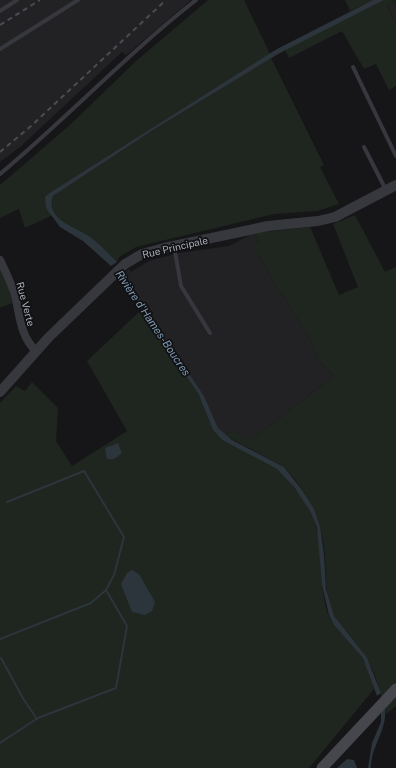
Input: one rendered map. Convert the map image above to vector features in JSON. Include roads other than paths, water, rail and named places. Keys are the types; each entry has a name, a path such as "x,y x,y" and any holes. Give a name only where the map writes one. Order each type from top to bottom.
{"main road":[{"path":"322,768 392,693"}],"street":[{"name":"Rue Principale","path":"0,392 36,351 114,274 125,264 142,254 268,226 328,219 350,211 396,185"},
{"name":"Rue Verte","path":"0,260 13,288 25,337 29,345 36,351"}],"lane":[{"path":"0,11 17,0"},
{"path":"0,49 78,0"},
{"path":"0,174 37,143 122,62 196,0"},
{"path":"353,67 396,156"},
{"path":"364,147 386,190"},
{"path":"174,246 181,286 210,333"}],"water":[{"path":"373,0 384,0 278,54 153,130 53,196 53,211 57,216 69,225 89,236 100,245 117,262 111,266 83,241 60,227 46,208 45,197 51,192 277,49"},
{"name":"Rivière d'Hames-Boucres","path":"123,274 204,396 218,428 232,440 284,467 302,490 314,509 320,527 324,555 326,589 334,616 367,658 381,693 377,696 363,658 334,625 329,615 322,585 317,527 310,511 295,488 277,469 222,440 213,430 198,393 155,331 126,283 120,276"},
{"path":"118,443 122,453 114,459 107,459 105,448"},
{"path":"132,570 139,574 155,602 152,611 145,615 132,612 121,584 127,573"},
{"path":"384,705 385,713 382,729 373,752 371,768 368,768 372,743 381,722 381,707"},
{"path":"347,759 354,760 357,768 337,768"}],"waterway":[{"path":"0,743 38,718 116,688 127,626 106,590 114,575 124,537 84,471 7,502"},
{"path":"0,639 91,603 106,590"},
{"path":"1,658 24,700 37,719"}],"railway":[{"path":"0,25 40,0"},
{"path":"0,152 31,126 166,0"}]}
